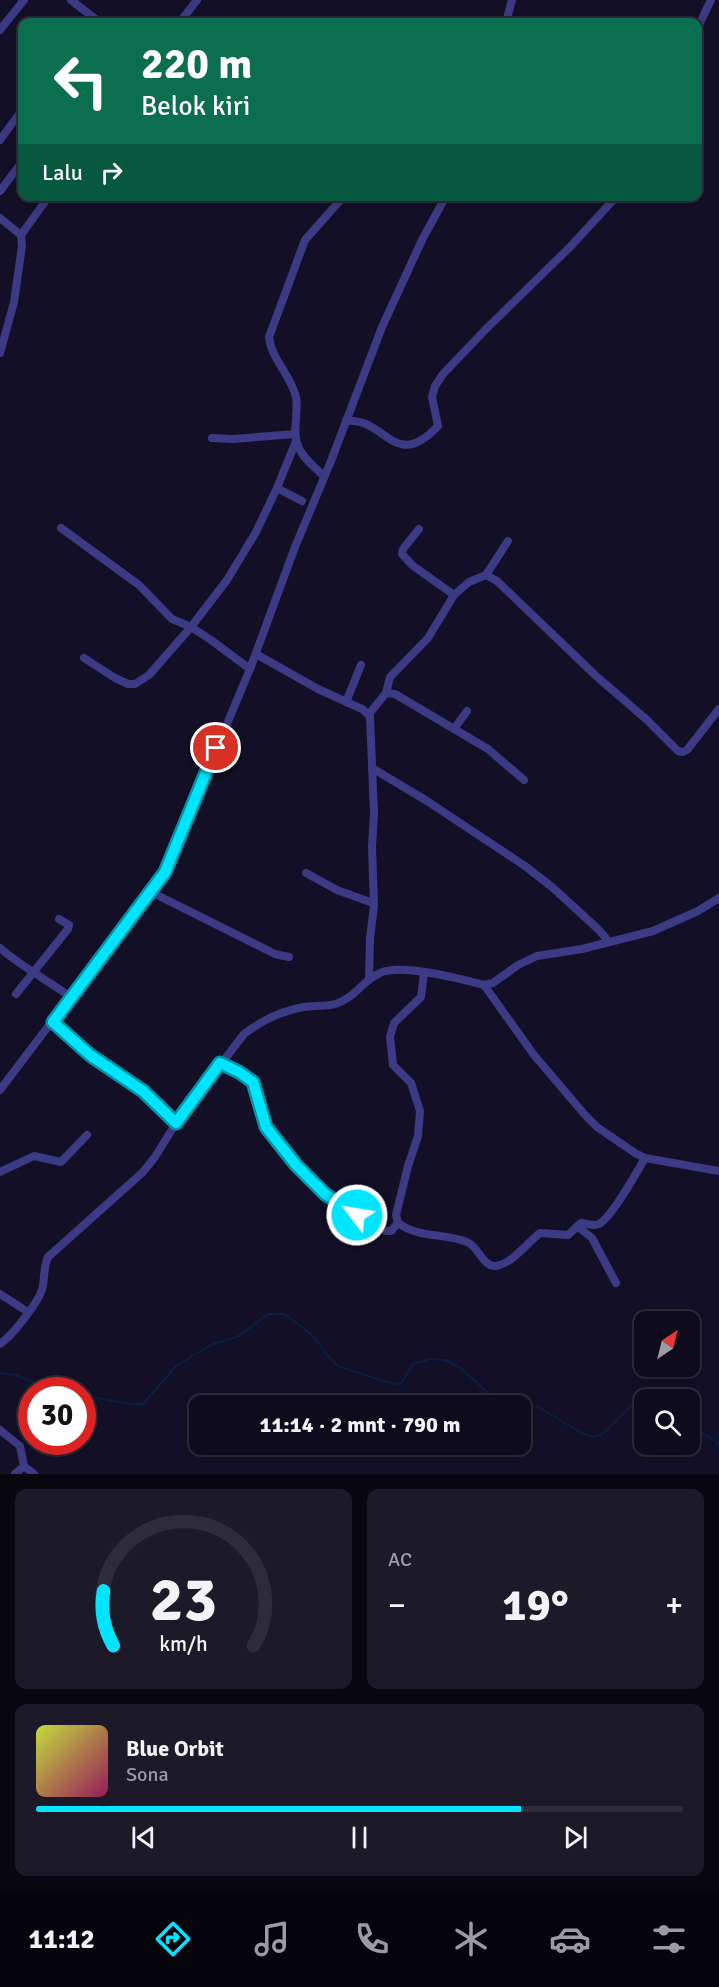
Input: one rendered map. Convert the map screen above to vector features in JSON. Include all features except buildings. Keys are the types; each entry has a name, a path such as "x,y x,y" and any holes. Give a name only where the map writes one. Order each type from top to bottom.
{"street":[{"path":"0,30 24,0"},
{"path":"71,0 92,18"},
{"path":"183,18 197,0"},
{"path":"507,18 512,0"},
{"path":"702,19 711,0"},
{"path":"0,140 18,115"},
{"path":"0,191 18,167"},
{"path":"0,353 14,302 22,246 21,235 45,201"},
{"path":"84,658 128,684 135,684 149,675 191,627 227,580 256,532 277,488 296,437 295,395 271,349 269,336 305,240 340,201"},
{"path":"0,1090 165,872 256,654 295,547 382,327 422,240 443,201"},
{"path":"346,421 370,427 396,444 413,444 426,438 438,426 432,397 435,386 443,374 570,247 612,201"},
{"path":"0,218 21,235"},
{"path":"212,438 296,437"},
{"path":"296,437 302,454 324,476"},
{"path":"277,488 302,501"},
{"path":"61,528 139,585 172,619 191,627 250,669"},
{"path":"419,529 403,549 402,554 412,565 454,595"},
{"path":"369,714 386,693 390,677 428,638 454,595 469,582 486,575 508,541"},
{"path":"486,575 500,584 678,751 687,750 719,709"},
{"path":"256,654 318,689 369,714 372,768 373,903 369,980"},
{"path":"346,702 361,665"},
{"path":"386,693 395,694 488,749 524,780"},
{"path":"454,729 467,711"},
{"path":"372,768 412,791 525,866 599,930 609,942"},
{"path":"306,873 337,890 373,903"},
{"path":"151,892 275,954 289,957"},
{"path":"0,1344 11,1335 42,1291 44,1268 48,1257 143,1172 220,1063 244,1034 256,1025 303,1007 335,1004 356,993 378,973 392,970 424,973 484,985 493,983 518,965 537,956 582,949 653,932 699,911 719,898"},
{"path":"16,994 68,929 69,925 59,919"},
{"path":"0,948 71,997"},
{"path":"424,973 421,997 394,1023 390,1037 393,1065 411,1083 420,1111 418,1136 396,1215 398,1223 419,1234 469,1243 488,1264 494,1266 507,1261 540,1233 568,1235 583,1223 595,1225 606,1218 645,1158"},
{"path":"484,985 534,1054 585,1115 625,1146 645,1158 719,1171"},
{"path":"53,1022 90,1055 143,1091 176,1123"},
{"path":"220,1063 253,1082 264,1123 269,1131 296,1165 325,1194 343,1207 387,1231 391,1231 398,1223"},
{"path":"0,1172 34,1156 61,1162 87,1136"},
{"path":"577,1226 592,1238 616,1282"},
{"path":"0,1294 28,1312"},
{"path":"0,1430 20,1446 24,1466 34,1474"},
{"path":"15,1474 24,1466"}],"waterway":[{"path":"96,1398 143,1404 176,1366 211,1345 239,1336 268,1314 284,1314 307,1331 338,1366 390,1383 401,1384 413,1364 429,1359 445,1360 461,1368 492,1395"},
{"path":"0,1373 21,1377"},
{"path":"531,1407 537,1406 583,1434 595,1437 611,1426 634,1404"},
{"path":"700,1431 719,1444"}],"route":[{"path":"216,748 165,872 53,1022 90,1055 143,1091 176,1123 220,1063 248,1078 255,1086 264,1123 296,1165 331,1199 357,1215"}]}
